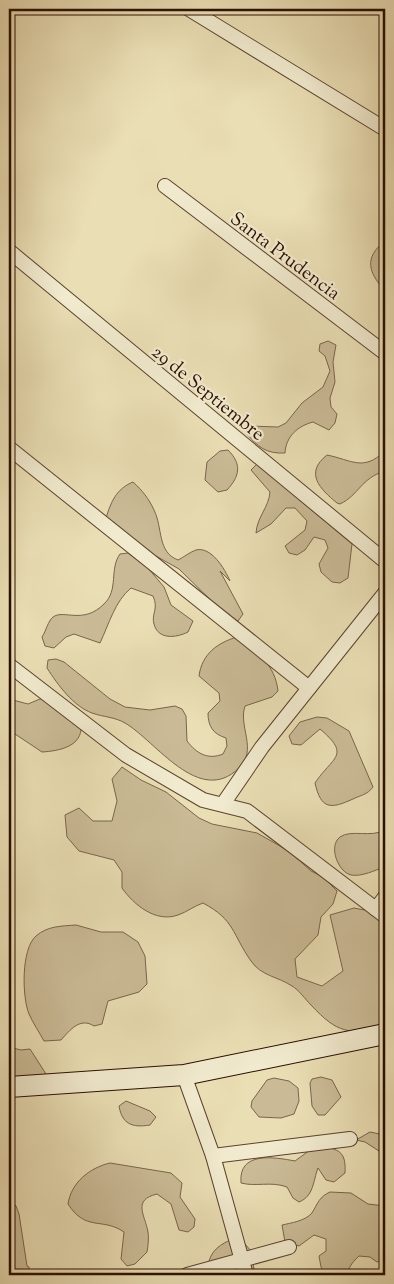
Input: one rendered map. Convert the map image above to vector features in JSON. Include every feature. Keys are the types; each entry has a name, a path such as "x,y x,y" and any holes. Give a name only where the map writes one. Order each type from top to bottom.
{"main road":[{"path":"9,1087 184,1075 385,1034"}],"street":[{"path":"189,9 385,129"},
{"name":"Santa Prudencia","path":"165,186 385,353"},
{"name":"29 de Septiembre","path":"9,251 385,561"},
{"path":"9,448 309,688"},
{"path":"223,804 262,747 385,594"},
{"path":"9,665 126,755 203,800 247,811 380,913 385,897"},
{"path":"184,1075 213,1156 246,1275"},
{"path":"213,1156 350,1139"},
{"path":"187,1275 289,1247"}],"shaded area":[{"path":"385,241 385,291 372,272 371,260 373,253"},
{"path":"328,341 336,345 333,362 335,382 330,398 331,407 337,414 335,423 329,430 313,422 302,426 290,437 285,453 263,449 246,433 249,426 278,427 286,423 302,403 323,387 330,371 325,356 319,351 320,344"},
{"path":"228,450 236,460 237,475 227,490 218,492 205,480 207,462 220,451"},
{"path":"385,451 385,471 365,482 352,496 340,504 325,492 317,480 316,468 327,455 364,463"},
{"path":"257,464 352,544 348,578 340,583 332,582 321,572 319,564 328,548 325,540 314,537 305,550 297,555 289,553 285,546 305,530 307,521 295,508 286,508 271,524 256,533 258,522 268,502 270,492 251,470"},
{"path":"133,482 152,506 157,517 164,545 171,556 178,560 196,550 202,550 207,551 221,565 230,581 220,571 243,614 238,621 230,619 179,569 156,556 129,546 106,518 118,492"},
{"path":"128,553 148,568 164,587 171,605 193,621 188,632 178,636 168,636 159,633 153,620 155,601 153,596 131,588 125,593 117,606 100,643 74,634 66,637 54,648 45,646 42,637 53,617 57,615 89,614 104,604 109,598 113,586 117,560 120,554"},
{"path":"237,637 258,654 269,666 278,691 272,697 245,706 244,722 247,753 239,768 224,778 209,780 194,776 179,767 125,723 85,710 66,694 47,668 48,660 56,659 64,662 110,699 125,707 150,710 175,706 182,709 186,716 187,741 203,755 218,756 223,754 227,746 226,738 212,729 208,713 220,701 219,693 199,676 203,661 212,650"},
{"path":"52,697 81,725 81,732 74,743 62,749 42,752 9,730 9,699 28,704"},
{"path":"317,717 327,718 349,731 373,787 371,790 339,805 328,805 320,798 315,783 336,756 335,745 320,729 301,745 292,744 289,736 300,722"},
{"path":"122,767 141,780 166,792 199,818 212,824 257,833 273,842 290,852 311,871 323,877 337,891 333,904 321,917 318,935 295,959 297,977 322,986 343,971 330,915 354,908 380,913 385,922 385,1031 361,1032 344,1030 337,1027 321,1015 295,988 255,966 232,928 213,909 203,903 170,917 162,917 146,911 133,901 122,888 122,872 114,860 79,851 67,837 65,815 79,808 93,821 112,821 117,801 112,779"},
{"path":"385,830 385,867 355,875 346,873 342,869 335,852 336,841 340,837"},
{"path":"76,925 101,932 123,932 138,942 145,956 147,984 139,992 108,1001 102,1024 94,1026 84,1023 80,1024 61,1040 44,1041 31,1017 25,996 24,974 28,951 31,942 45,930"},
{"path":"9,1047 21,1050 30,1049 46,1074 41,1081 9,1084"},
{"path":"321,1077 332,1080 341,1097 325,1115 318,1115 312,1106 310,1083 312,1079"},
{"path":"274,1078 289,1081 298,1088 299,1101 294,1114 281,1118 259,1117 251,1107 252,1101 267,1080"},
{"path":"126,1101 150,1111 156,1117 150,1125 138,1126 125,1121 119,1106"},
{"path":"370,1132 385,1135 385,1155 365,1142 356,1140"},
{"path":"323,1147 334,1149 341,1154 345,1161 345,1173 334,1182 326,1180 318,1168 308,1196 299,1202 293,1198 287,1187 281,1185 241,1183 245,1166 251,1161 259,1158 277,1158 295,1161 310,1150"},
{"path":"110,1163 171,1173 182,1183 180,1197 195,1219 194,1227 188,1232 179,1230 171,1204 157,1194 149,1197 142,1204 148,1234 147,1252 135,1264 127,1266 121,1259 124,1232 108,1225 81,1218 68,1204 73,1189 82,1177 102,1165"},
{"path":"330,1192 351,1193 368,1204 385,1206 384,1260 377,1262 370,1257 359,1256 347,1272 326,1275 321,1267 319,1256 326,1251 326,1239 314,1235 299,1246 285,1242 282,1225 309,1216 321,1198"},
{"path":"9,1198 16,1206 19,1214 29,1275 9,1275"},
{"path":"239,1237 251,1251 255,1275 229,1274 218,1270 209,1261 217,1248 229,1240"}]}
